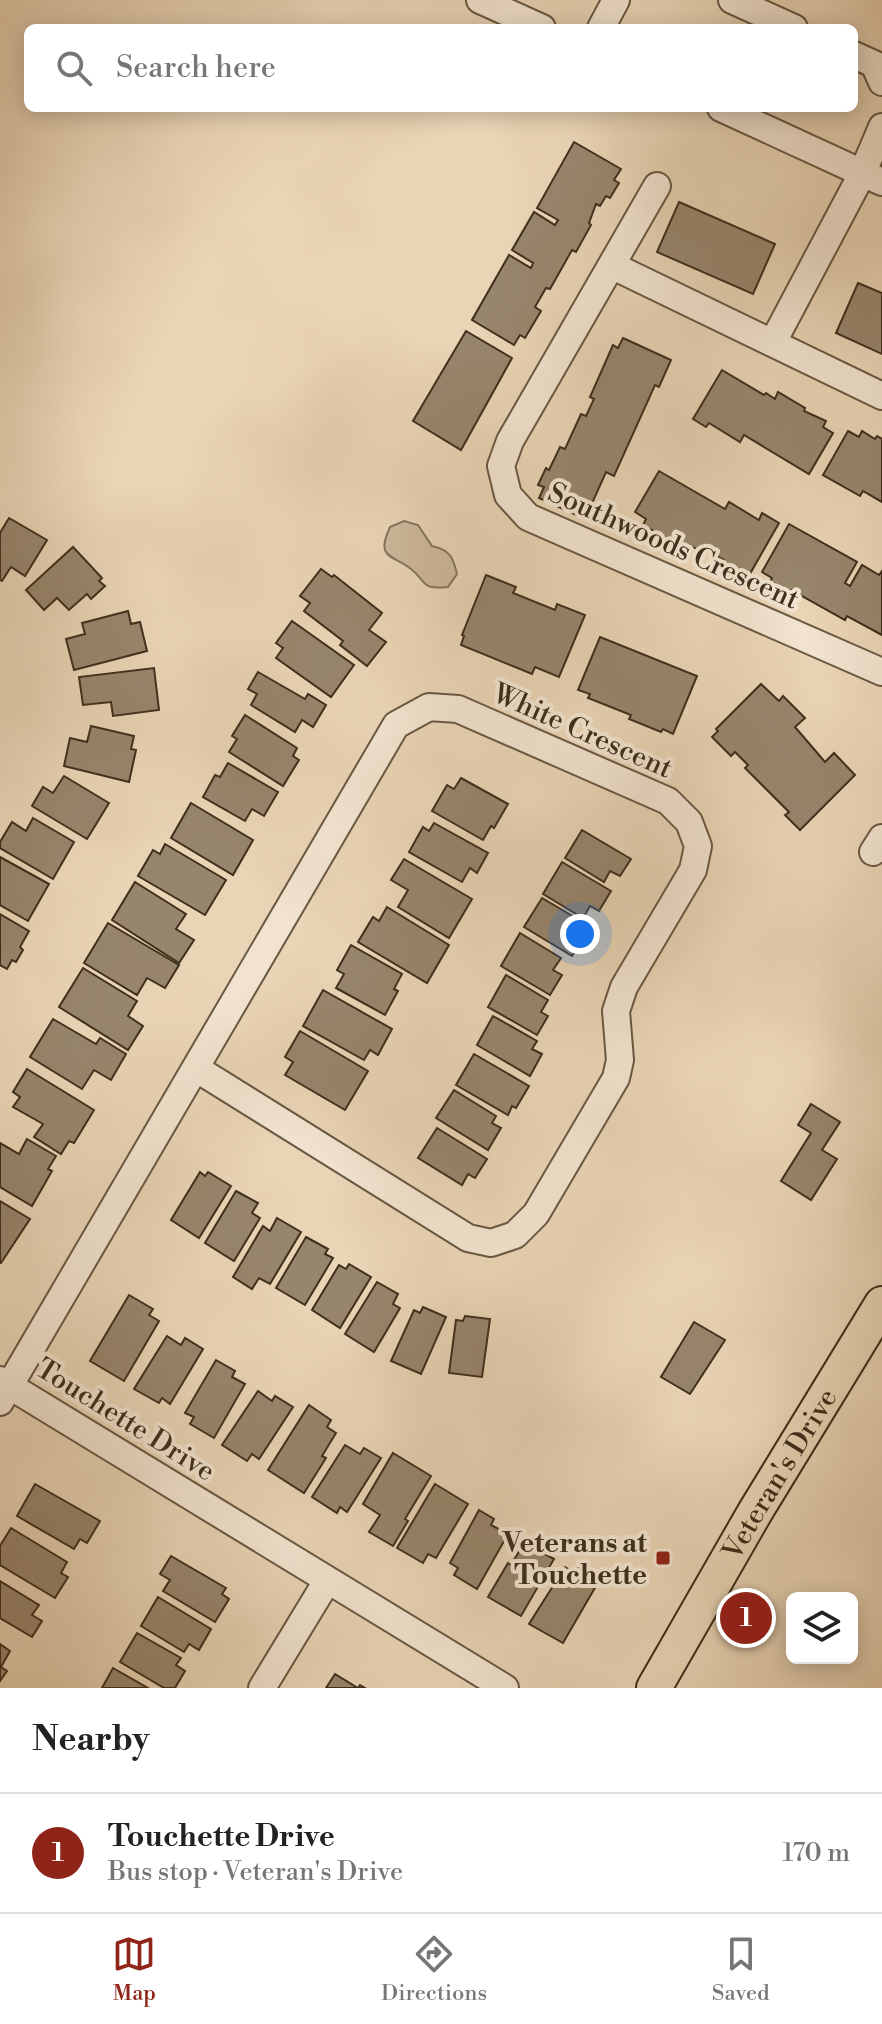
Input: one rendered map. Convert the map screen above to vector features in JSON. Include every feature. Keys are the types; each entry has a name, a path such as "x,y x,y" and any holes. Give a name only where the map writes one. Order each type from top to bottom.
{"main road":[{"name":"Veteran's Drive","path":"654,1688 755,1512 882,1304"}],"street":[{"path":"480,0 533,24"},
{"path":"603,24 616,0"},
{"path":"732,0 785,24"},
{"path":"858,57 874,64 882,82"},
{"path":"730,112 872,178"},
{"path":"773,342 872,178 882,127"},
{"name":"Southwoods Crescent","path":"657,186 510,441 501,466 508,495 528,517 882,672"},
{"path":"613,266 882,396"},
{"name":"White Crescent","path":"3,1389 197,1069 396,725 429,707 458,709 668,801 689,822 698,846 693,870 624,987 616,1011 620,1060 616,1078 536,1214 515,1235 491,1243 468,1238 197,1069"},
{"name":"Touchette Drive","path":"3,1389 505,1688"},
{"path":"262,1688 327,1581"}],"shaded area":[{"path":"404,521 418,525 432,546 450,555 457,574 448,587 428,586 385,550 390,527"}],"building":[{"path":"574,142 621,169 614,180 619,183 610,198 606,196 600,206 596,204 589,223 591,225 576,252 572,250 550,289 546,288 535,307 541,311 525,338 520,335 514,345 472,320 509,255 531,268 533,263 512,250 534,212 555,225 558,220 537,208"},
{"path":"679,202 775,244 753,294 657,252"},
{"path":"858,283 882,293 882,354 836,333"},
{"path":"466,331 512,358 461,450 413,421"},
{"path":"623,338 671,360 659,387 655,385 614,476 606,472 585,519 539,498 544,487 538,485 560,447 565,449 581,414 586,416 594,399 590,397 613,345 618,348"},
{"path":"722,370 764,395 766,393 775,399 778,392 805,408 804,411 826,421 823,427 833,433 809,474 744,435 740,442 709,423 706,427 693,419"},
{"path":"848,431 859,437 862,431 875,439 877,436 882,439 882,502 863,491 860,496 823,475"},
{"path":"659,471 725,509 729,502 759,520 762,513 779,523 747,579 722,564 724,560 705,550 703,553 693,547 691,552 643,525 646,519 635,512"},
{"path":"9,518 47,540 25,576 11,567 2,581 0,533"},
{"path":"789,524 857,562 845,583 850,586 862,565 879,575 882,571 882,635 847,616 845,620 791,590 788,593 769,583 772,578 762,572"},
{"path":"73,547 102,578 99,581 105,586 91,599 87,594 69,610 57,598 44,610 26,590"},
{"path":"321,569 332,577 334,575 382,613 369,630 386,642 367,666 340,645 343,641 304,611 310,603 300,596"},
{"path":"486,575 516,587 513,593 555,610 557,604 585,615 559,677 535,667 532,674 461,645 462,635"},
{"path":"128,611 131,624 140,622 147,651 74,670 66,639 85,634 82,623"},
{"path":"292,621 354,665 331,697 276,658 283,648 276,643"},
{"path":"600,637 697,676 673,734 629,719 631,715 588,698 590,694 578,690"},
{"path":"154,668 159,710 113,716 111,702 83,705 79,677"},
{"path":"258,672 305,699 308,694 326,705 313,727 302,720 295,732 251,705 257,694 248,689"},
{"path":"761,684 779,701 783,696 805,718 795,727 825,762 834,753 855,775 800,830 785,815 789,812 745,768 748,765 735,752 731,756 712,737 718,731 716,729"},
{"path":"245,715 297,748 293,756 299,760 283,786 229,752 237,739 232,736"},
{"path":"91,726 134,736 131,749 136,750 129,782 64,766 70,738 87,742"},
{"path":"228,763 278,792 264,816 252,809 245,821 203,797 215,775 220,777"},
{"path":"64,776 109,803 87,839 32,806 43,787 53,793"},
{"path":"461,778 508,804 483,840 432,811 447,785 454,789"},
{"path":"191,803 253,840 233,875 171,838"},
{"path":"33,818 74,842 53,879 0,848 0,842 12,822 26,831"},
{"path":"434,823 488,853 477,873 470,868 462,882 409,852 423,827 429,831"},
{"path":"582,830 631,859 620,876 610,871 604,882 565,858"},
{"path":"165,844 226,880 205,915 138,876 153,850 160,854"},
{"path":"0,857 49,884 28,921 0,905"},
{"path":"404,859 472,899 449,938 398,907 408,890 391,880"},
{"path":"562,862 611,891 599,911 590,906 583,918 543,894"},
{"path":"135,882 186,914 176,929 194,940 179,963 112,920"},
{"path":"542,898 581,921 573,933 583,939 572,956 524,927"},
{"path":"387,907 449,945 427,983 358,942 373,917 379,921"},
{"path":"0,914 29,931 20,947 23,950 7,969 0,965"},
{"path":"108,923 179,965 165,988 147,978 137,995 84,963"},
{"path":"520,933 561,958 553,970 562,975 550,995 501,966"},
{"path":"351,945 402,974 394,989 398,991 385,1015 336,988 344,974 337,970"},
{"path":"83,968 137,1001 128,1016 143,1026 128,1050 59,1007"},
{"path":"506,975 548,1000 541,1012 548,1016 537,1035 488,1007"},
{"path":"323,990 392,1029 378,1055 370,1050 364,1060 303,1026"},
{"path":"493,1016 537,1041 532,1049 542,1054 530,1076 477,1045"},
{"path":"53,1019 96,1044 100,1038 126,1054 111,1080 94,1070 82,1089 30,1057"},
{"path":"300,1031 368,1071 345,1110 285,1075 293,1062 285,1057"},
{"path":"474,1054 529,1086 508,1115 456,1085"},
{"path":"27,1069 94,1110 74,1143 69,1141 61,1154 34,1137 43,1124 13,1107 20,1097 13,1092"},
{"path":"454,1090 496,1116 492,1123 501,1128 488,1150 436,1118"},
{"path":"811,1104 840,1122 822,1150 837,1159 811,1200 781,1181 811,1133 798,1125"},
{"path":"437,1128 487,1159 475,1178 468,1174 462,1185 418,1158"},
{"path":"27,1139 56,1156 48,1169 52,1171 32,1206 0,1187 0,1143 19,1154"},
{"path":"200,1172 205,1176 208,1172 231,1186 199,1238 171,1220"},
{"path":"236,1191 258,1203 252,1213 260,1218 234,1261 205,1243"},
{"path":"0,1201 30,1219 1,1263 0,1262"},
{"path":"277,1218 301,1232 270,1284 259,1278 252,1289 233,1277 263,1226 270,1231"},
{"path":"306,1237 328,1249 325,1254 333,1258 305,1305 276,1288"},
{"path":"349,1264 371,1277 340,1328 312,1310 339,1265 346,1269"},
{"path":"377,1282 398,1294 393,1304 400,1308 374,1352 345,1334"},
{"path":"129,1295 153,1309 149,1315 159,1321 124,1381 90,1361"},
{"path":"423,1307 446,1317 421,1374 391,1361 414,1310 420,1313"},
{"path":"465,1316 490,1319 482,1377 449,1373 456,1320 463,1321"},
{"path":"694,1322 725,1340 690,1394 661,1377"},
{"path":"167,1336 181,1345 185,1338 203,1349 170,1404 162,1398 159,1403 134,1389"},
{"path":"216,1360 235,1371 232,1377 245,1384 214,1438 190,1424 194,1417 185,1413"},
{"path":"258,1391 272,1401 275,1396 293,1407 259,1459 252,1454 247,1461 222,1445"},
{"path":"309,1405 331,1420 327,1427 336,1433 322,1456 326,1458 304,1493 268,1470"},
{"path":"345,1445 360,1454 364,1448 381,1458 347,1512 340,1507 337,1513 312,1497"},
{"path":"393,1453 431,1476 393,1546 369,1532 380,1515 363,1504"},
{"path":"35,1484 100,1521 87,1543 80,1539 74,1549 17,1516"},
{"path":"435,1484 468,1504 436,1558 428,1554 423,1563 397,1548"},
{"path":"479,1510 494,1519 491,1525 508,1534 477,1589 454,1575 458,1568 450,1563"},
{"path":"11,1528 67,1562 61,1573 68,1577 55,1598 0,1565 0,1546"},
{"path":"524,1543 554,1559 521,1616 488,1597"},
{"path":"171,1556 226,1588 222,1594 229,1599 215,1622 163,1591 170,1580 160,1574"},
{"path":"565,1567 575,1573 579,1567 600,1579 563,1643 529,1624"},
{"path":"0,1581 39,1605 32,1615 42,1621 32,1637 0,1618"},
{"path":"158,1597 211,1629 199,1650 189,1644 184,1652 141,1626"},
{"path":"137,1633 181,1658 176,1665 185,1671 175,1688 164,1688 120,1662"},
{"path":"0,1644 10,1651 1,1667 7,1671 0,1681"},
{"path":"113,1668 148,1688 102,1688"},
{"path":"335,1674 358,1688 326,1688"}],"place":[{"name":"Veterans at Touchette","path":"663,1558"},
{"name":"Touchette Drive","path":"746,1618"}]}
